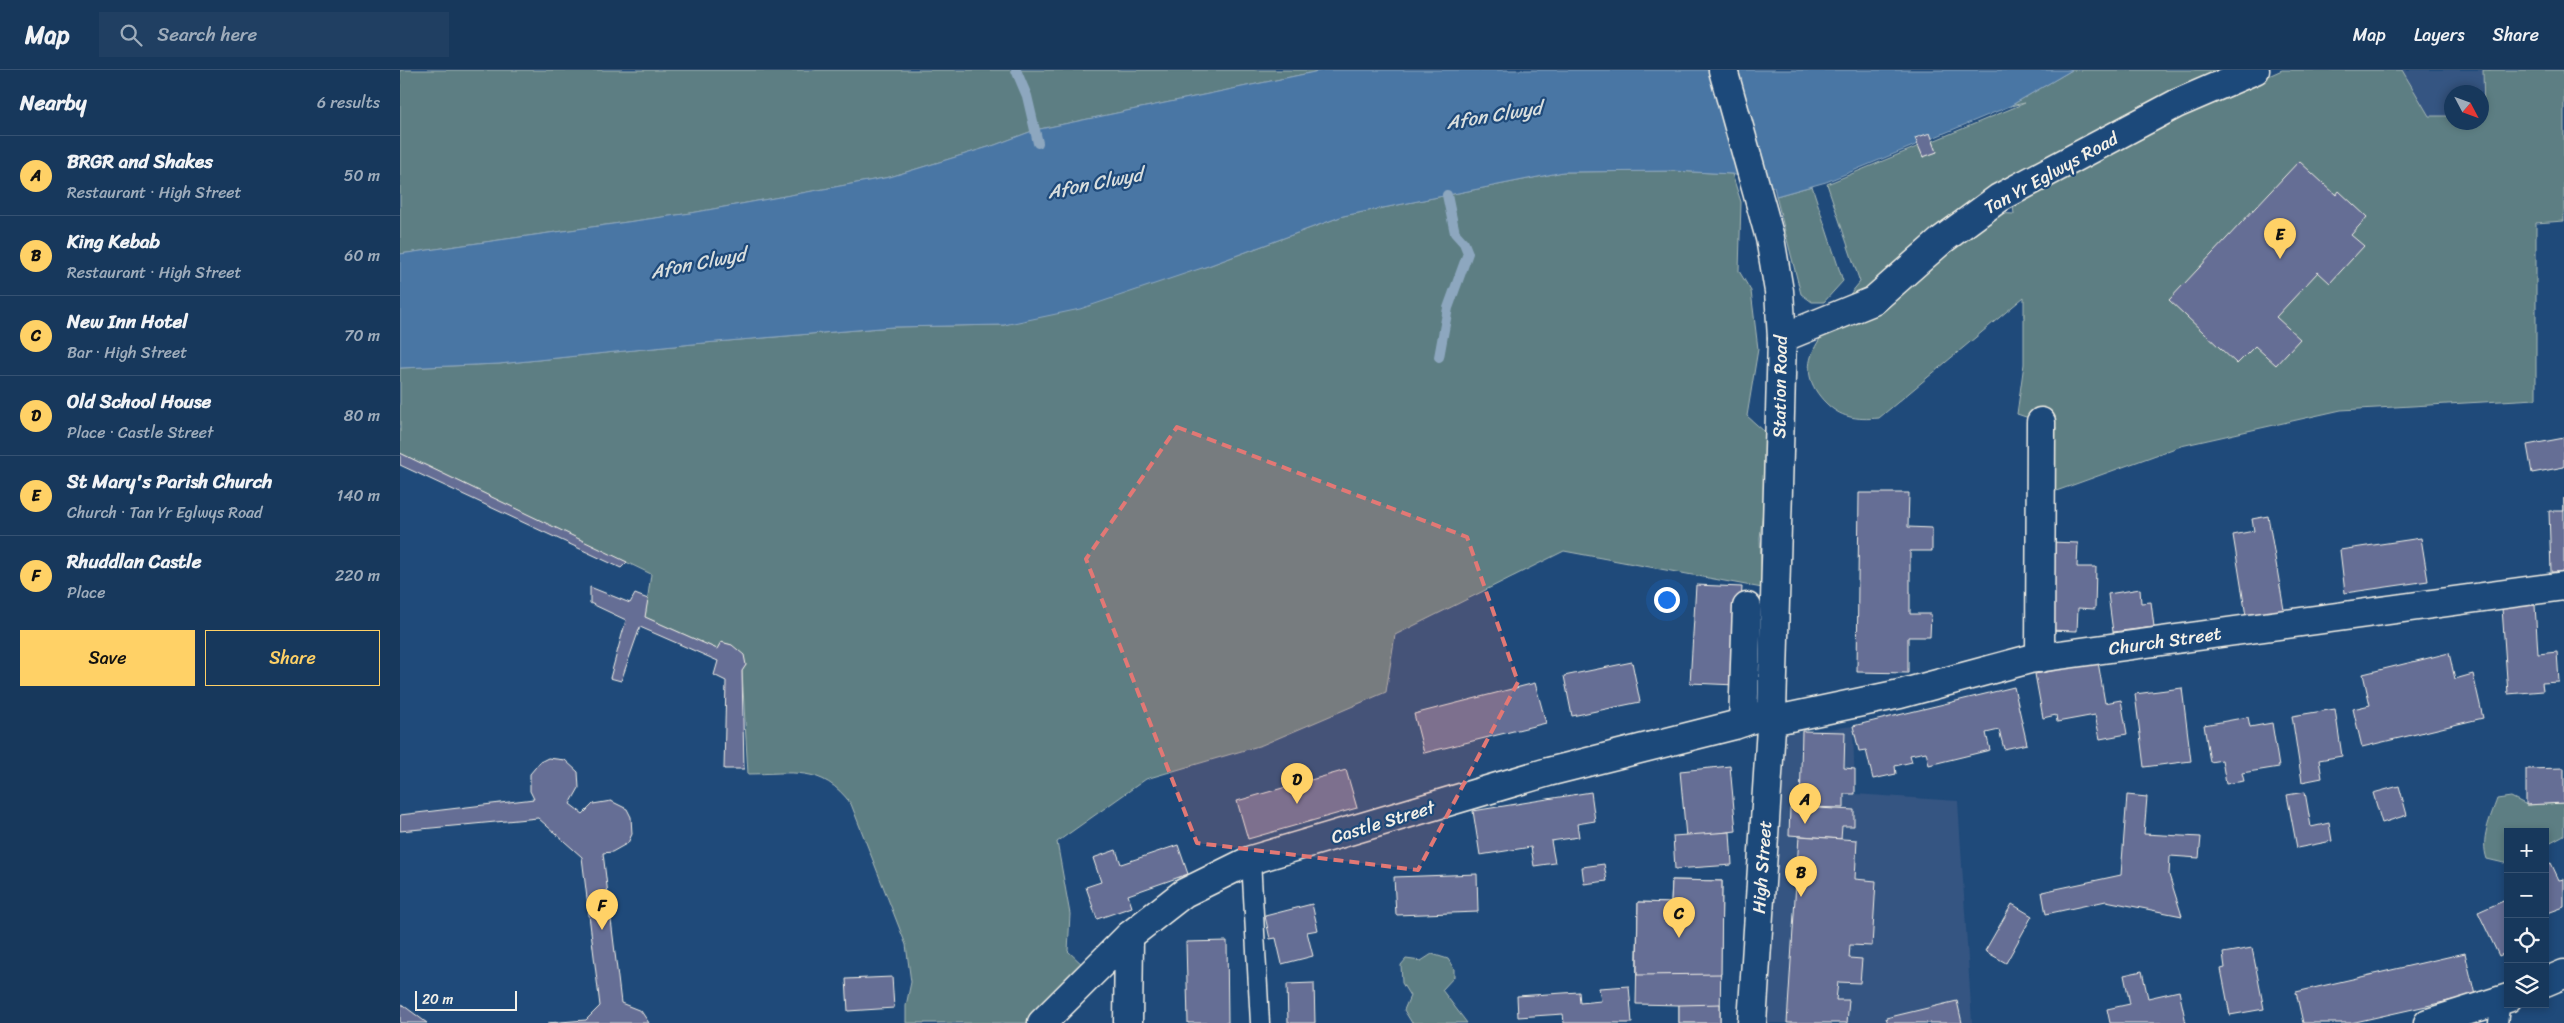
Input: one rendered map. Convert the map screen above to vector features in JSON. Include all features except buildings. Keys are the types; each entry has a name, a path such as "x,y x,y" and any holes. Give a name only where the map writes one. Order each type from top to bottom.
{"street":[{"name":"Station Road","path":"1722,70 1770,238 1779,291 1782,338 1772,716"},
{"name":"Tan Yr Eglwys Road","path":"1782,338 1872,301 1942,240 1999,198 2176,104 2255,70"},
{"path":"2040,658 2041,422"},
{"name":"Church Street","path":"1772,716 1900,694 2040,658 2564,586"},
{"path":"1743,722 1747,607"},
{"name":"Castle Street","path":"1042,1023 1129,936 1184,893 1251,860 1548,772 1772,716"},
{"name":"High Street","path":"1752,1023 1772,716"},
{"path":"1128,1023 1129,936"},
{"path":"2549,980 2564,974"},
{"path":"2428,1023 2502,1007"}],"lane":[{"path":"1251,860 1260,1023"}],"highlighted area":[{"path":"1177,427 1467,537 1518,682 1418,870 1197,843 1086,559"}],"shaded area":[{"path":"2402,70 2483,70 2483,85 2444,85 2444,116 2429,116"},
{"path":"1853,726 1855,794 1958,801 1972,1023 1758,1023 1784,734"}],"green space":[{"path":"400,70 1324,70 1035,130 995,145 890,177 691,213 400,254"},
{"path":"2072,70 2228,70 2180,91 2090,136 1967,207 1993,213 2014,214 2012,198 2094,159 2152,128 2282,70 2402,70 2429,116 2444,116 2444,130 2489,130 2489,85 2483,85 2483,70 2564,70 2564,221 2536,223 2536,399 2341,410 2181,446 2048,494 2056,427 2017,414 2024,364 2024,297 1879,418 1863,419 1849,417 1836,411 1824,401 1814,386 1809,373 1810,359 1815,346 1823,334 1854,298 1846,299 1860,282 1827,184 1919,146 1923,157 1937,152 1933,141 2025,103 2010,106"},
{"path":"1674,171 1732,174 1741,202 1739,271 1751,291 1758,349 1747,416 1765,432 1766,483 1760,538 1762,588 1564,551 1395,635 1386,692 1262,745 1146,779 1057,842 1070,914 1068,951 1085,967 1029,1023 906,1023 906,1006 911,982 906,945 851,804 829,782 817,777 792,773 748,774 742,671 746,665 732,645 721,642 717,649 645,617 651,574 400,453 400,368 499,364 693,344 892,327 1004,325 1208,266 1343,216 1563,172"},
{"path":"1812,186 1843,281 1824,302 1812,302 1801,294 1776,196"},
{"path":"2511,797 2527,805 2564,803 2564,835 2549,843 2549,828 2504,828 2504,863 2487,859 2485,836 2497,799"},
{"path":"1432,954 1448,959 1454,969 1454,977 1442,990 1467,1023 1412,1023 1404,1010 1410,996 1402,983 1401,965 1406,959 1421,961"}],"water":[{"name":"Afon Clwyd","path":"1324,70 2072,70 2010,106 1826,182 1776,196 1774,187 1732,174 1674,171 1563,172 1343,216 1208,266 1080,309 1004,325 892,327 693,344 499,364 400,368 400,254 691,213 890,177 995,145 1035,130"}],"waterway":[{"path":"1016,70 1027,96 1038,143"},
{"path":"1439,357 1448,308 1468,253 1464,243 1455,233 1447,195"}],"place":[{"name":"St Mary's Parish Church","path":"2280,259"},
{"name":"Old School House","path":"1297,804"},
{"name":"BRGR and Shakes","path":"1805,824"},
{"name":"King Kebab","path":"1801,897"},
{"name":"Rhuddlan Castle","path":"602,930"},
{"name":"New Inn Hotel","path":"1679,938"}]}
